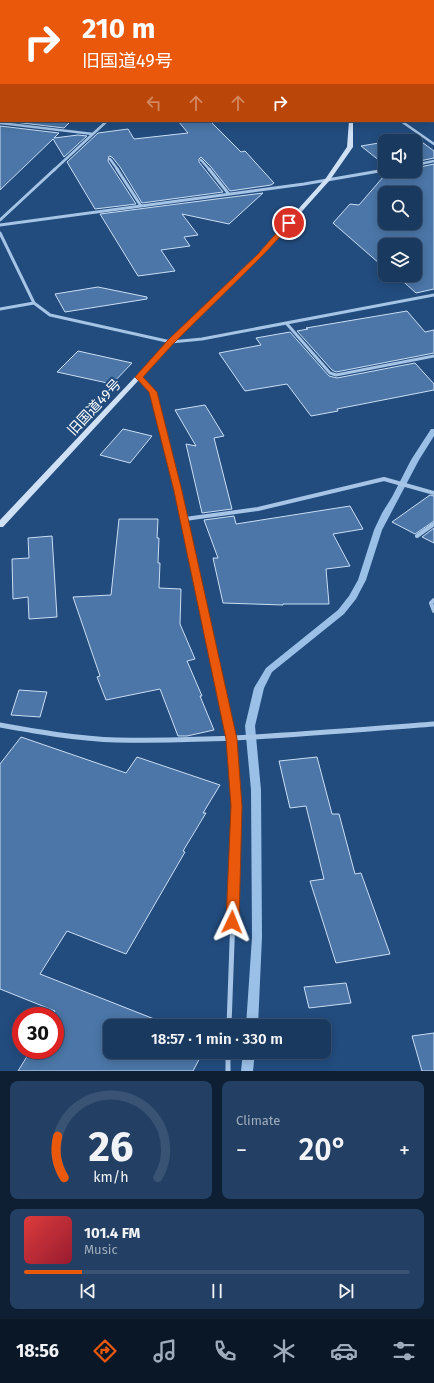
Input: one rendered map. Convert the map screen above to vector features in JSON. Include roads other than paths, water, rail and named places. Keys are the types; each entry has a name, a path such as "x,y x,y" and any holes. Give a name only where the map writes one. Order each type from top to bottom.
{"street":[{"path":"0,220 106,122"},
{"name":"旧国道49号","path":"0,525 171,342 260,255 328,179 350,146 351,122"},
{"path":"402,122 434,144"},
{"path":"0,123 93,134"},
{"path":"110,159 141,206"},
{"path":"201,160 228,193"},
{"path":"422,164 434,161"},
{"path":"0,225 378,171"},
{"path":"0,233 34,302 50,315 171,342 202,339 287,324 434,295"},
{"path":"0,309 34,302"},
{"path":"287,324 330,373 336,375 434,356"},
{"path":"139,377 153,392 185,519 231,739 237,806 229,1019"},
{"path":"185,519 258,509 376,480 391,480 434,494"},
{"path":"417,536 434,524"},
{"path":"434,600 431,603 434,611"},
{"path":"0,725 56,736 116,740 239,739 434,724"},
{"path":"228,1059 228,1071"}],"waterway":[{"path":"252,1019 257,937 256,790 250,726 259,688 269,670 341,612 353,597 362,580 378,530 386,513 415,460 434,431"},
{"path":"247,1071 248,1059"}]}
